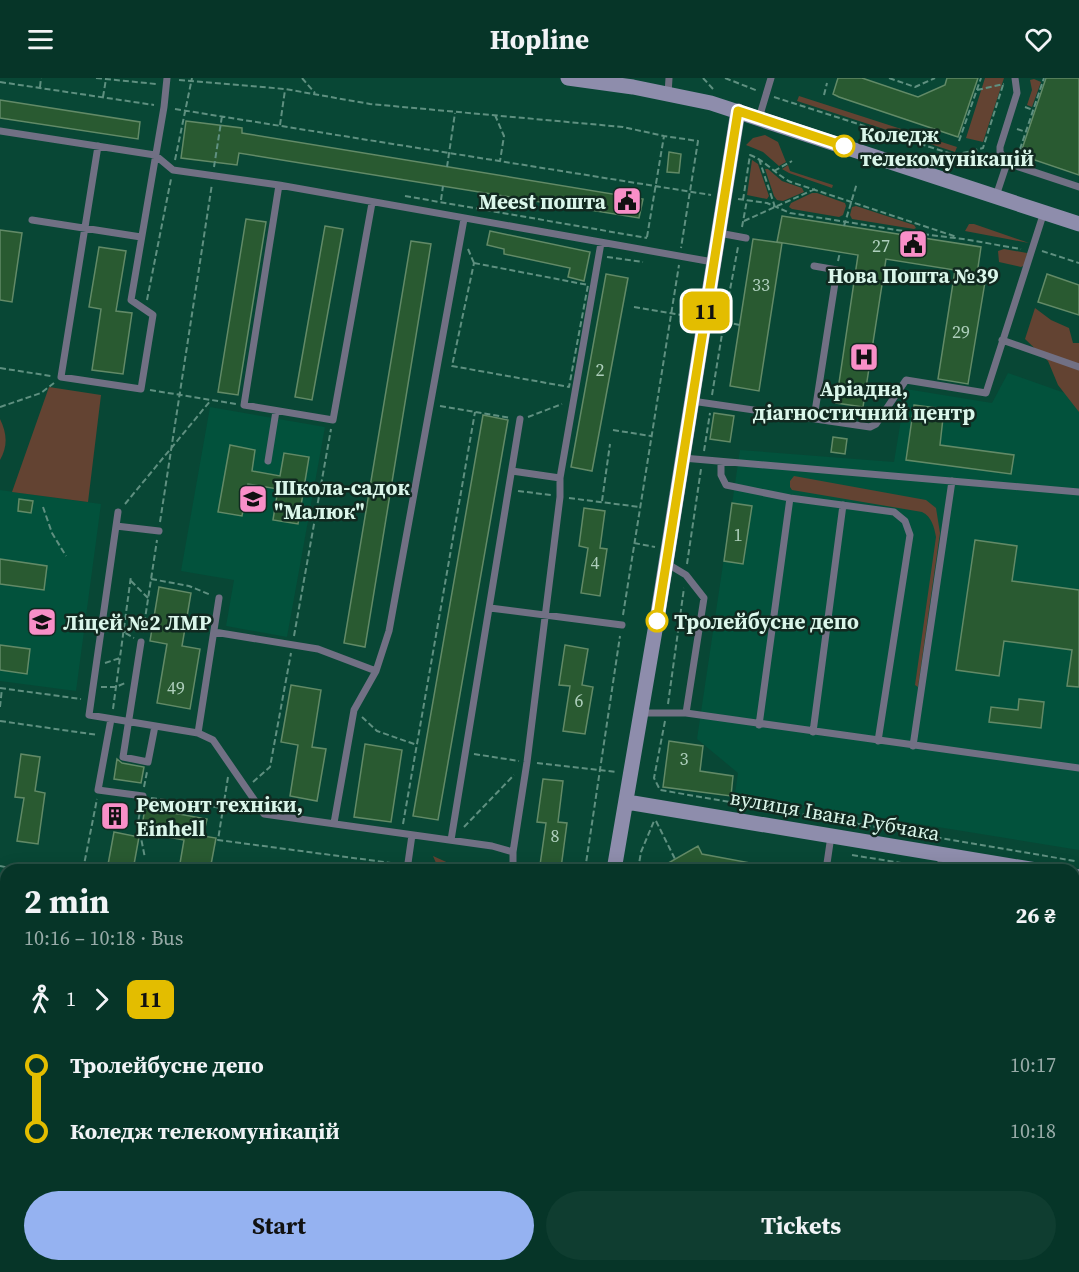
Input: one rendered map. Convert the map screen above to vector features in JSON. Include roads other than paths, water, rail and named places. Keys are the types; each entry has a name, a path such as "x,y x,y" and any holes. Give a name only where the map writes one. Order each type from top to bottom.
{"street":[{"path":"568,78 669,86 1079,224"},
{"path":"615,864 738,111"},
{"name":"вулиця Івана Рубчака","path":"627,802 994,864"}],"lane":[{"path":"98,146 61,377 141,389 153,315 131,300 167,78"},
{"path":"759,118 771,78"},
{"path":"1015,78 1017,93 1000,152 1007,163 1079,187"},
{"path":"0,131 154,155 173,170 279,185 713,262"},
{"path":"996,196 1007,163"},
{"path":"279,185 244,405 276,411 333,420 372,202"},
{"path":"692,400 870,427 876,424 906,380 986,393 1044,212"},
{"path":"334,823 354,710 376,670 389,631 464,219"},
{"path":"32,220 141,237"},
{"path":"719,233 743,238"},
{"path":"513,864 560,497 560,478 601,243"},
{"path":"814,266 837,270 814,418"},
{"path":"1002,340 1079,366"},
{"path":"268,461 276,411"},
{"path":"451,840 520,419"},
{"path":"683,458 1079,492"},
{"path":"722,462 721,475 726,485 790,498 894,512 905,522 910,535 878,741"},
{"path":"512,471 560,478"},
{"path":"913,746 952,482"},
{"path":"759,724 790,498"},
{"path":"813,732 843,505"},
{"path":"118,512 93,686 89,700 89,715 198,733 213,740 264,814 402,832 492,846 513,852"},
{"path":"116,526 159,531"},
{"path":"666,563 686,575 704,598 686,713"},
{"path":"198,733 219,598"},
{"path":"490,608 622,625"},
{"path":"214,632 318,649 376,670"},
{"path":"141,642 123,757 148,762 154,726"},
{"path":"641,713 686,713 1079,768"},
{"path":"111,719 98,790 142,796"},
{"path":"370,828 372,819"},
{"path":"408,864 412,835"},
{"path":"827,864 831,836"},
{"path":"941,864 942,854"}],"place":[{"name":"Коледж телекомунікацій","path":"844,146"},
{"name":"Meest пошта","path":"627,201"},
{"name":"Нова Пошта №39","path":"913,244"},
{"name":"Аріадна, діагностичний центр","path":"864,357"},
{"name":"Школа-садок \"Малюк\"","path":"253,499"},
{"name":"Тролейбусне депо","path":"657,621"},
{"name":"Ліцей №2 ЛМР","path":"42,622"},
{"name":"Ремонт техніки, Einhell","path":"115,816"}]}
